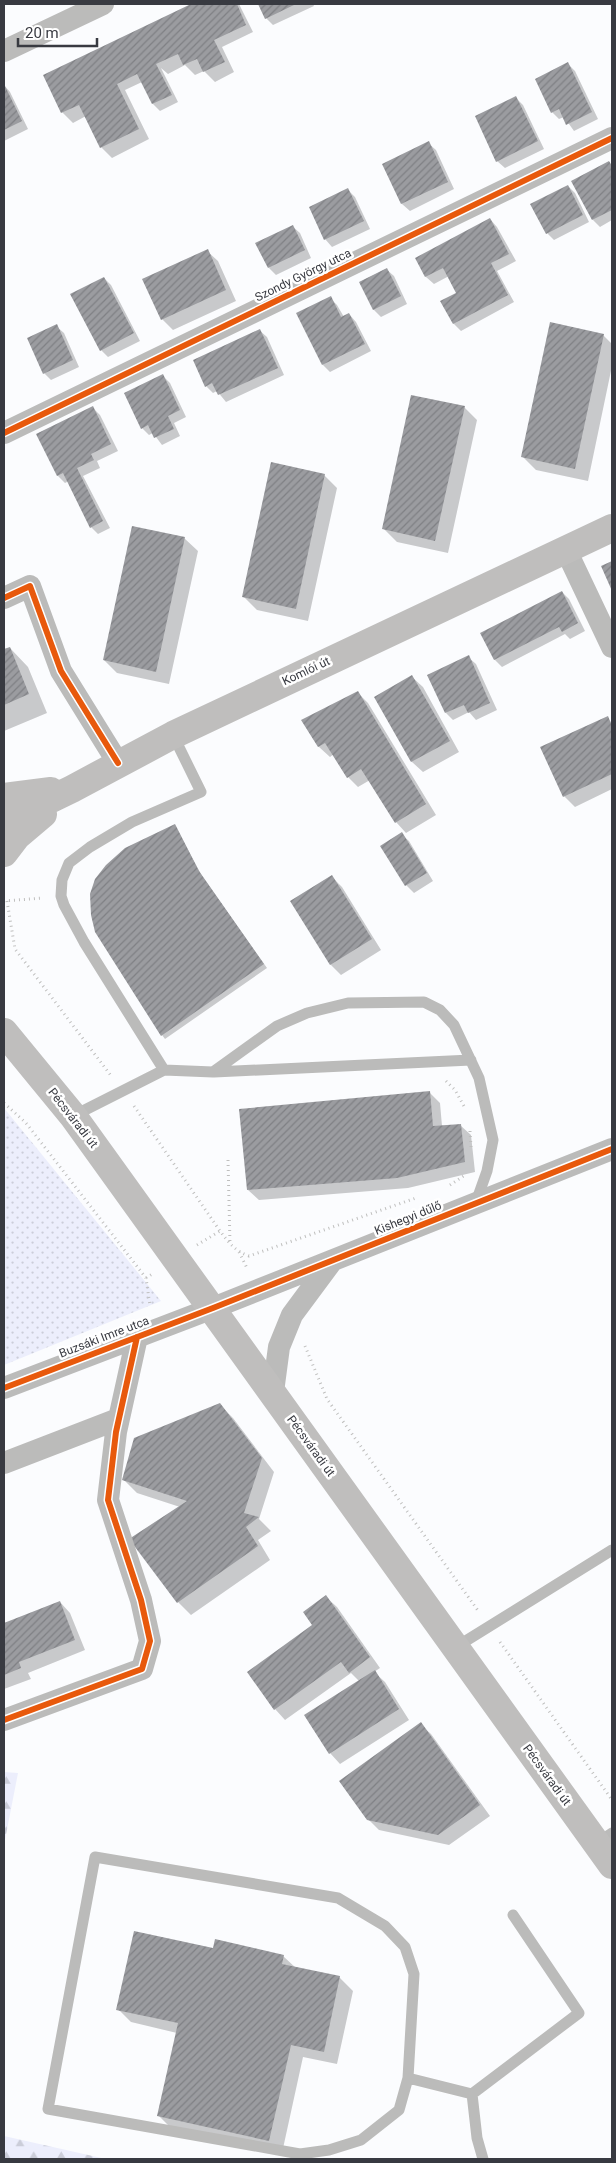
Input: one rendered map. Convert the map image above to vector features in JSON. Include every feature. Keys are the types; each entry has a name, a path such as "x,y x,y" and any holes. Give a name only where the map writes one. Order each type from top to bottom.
{"main road":[{"name":"Komlói út","path":"4,822 72,789 173,735 612,528"},
{"path":"4,797 72,789"},
{"path":"4,853 17,836 72,789"},
{"name":"Pécsváradi út","path":"5,1031 73,1116 456,1646 607,1847"}],"street":[{"path":"4,51 103,4"},
{"name":"Szondy György utca","path":"4,433 612,138"},
{"path":"566,550 612,647"},
{"path":"4,598 30,586 61,671 118,764"},
{"name":"Kishegyi dűlő","path":"213,1308 612,1149"},
{"path":"273,1392 280,1347 289,1322 301,1302 333,1260"},
{"name":"Buzsáki Imre utca","path":"4,1388 213,1308"},
{"path":"4,1720 142,1669 150,1641 141,1600 108,1500 118,1419 137,1337"},
{"path":"4,1463 118,1419"}],"lane":[{"path":"164,1070 84,942 61,896 62,880 69,863 90,847 132,822 201,792 173,735"},
{"path":"213,1072 277,1026 307,1013 348,1003 424,1002 440,1010 454,1025 479,1078 492,1140 487,1171 476,1202"},
{"path":"73,1116 164,1070 213,1072 472,1060"},
{"path":"456,1646 612,1550"},
{"path":"95,1857 338,1898 385,1926 405,1947 414,1974 408,2078 399,2110 361,2140 329,2150 300,2154 48,2109 95,1857"},
{"path":"472,2094 579,2013 513,1915"},
{"path":"408,2078 472,2094"},
{"path":"472,2094 477,2138 483,2159"}],"path":[{"path":"61,896 5,901 15,949 123,1091 220,1231 239,1252 249,1256 418,1198"},
{"path":"425,1062 456,1090 469,1117"},
{"path":"4,1104 26,1123 146,1278 148,1301 160,1328"},
{"path":"469,1125 471,1150"},
{"path":"228,1160 230,1244"},
{"path":"445,1188 466,1174"},
{"path":"146,1278 220,1231"},
{"path":"239,1252 258,1290"},
{"path":"289,1322 304,1329 304,1343 327,1399 612,1800"}],"green space":[{"path":"4,1108 161,1301 4,1365"},
{"path":"4,1772 18,1773 4,1845"},
{"path":"4,2136 106,2159 4,2159"}],"building":[{"path":"191,4 237,4 246,25 214,40 225,62 203,72 197,59 183,65 178,54 156,64 172,95 152,104 137,74 117,84 139,129 100,148 79,105 61,113 43,75"},
{"path":"258,4 296,4 265,19"},
{"path":"568,62 592,112 566,125 559,109 551,113 535,79"},
{"path":"4,84 22,121 4,130"},
{"path":"516,96 538,141 496,162 475,116"},
{"path":"429,141 448,182 401,204 382,164"},
{"path":"609,161 612,166 612,210 592,220 571,181"},
{"path":"568,185 583,215 546,234 530,204"},
{"path":"348,188 364,221 324,240 309,207"},
{"path":"490,218 509,254 491,263 508,295 453,324 440,301 456,293 443,268 425,277 415,258"},
{"path":"293,225 305,250 268,268 255,243"},
{"path":"208,249 226,290 161,320 142,279"},
{"path":"387,268 401,296 373,310 359,282"},
{"path":"104,277 134,333 100,351 70,294"},
{"path":"331,296 341,317 349,313 365,344 322,365 296,313"},
{"path":"550,322 604,334 575,469 521,457"},
{"path":"57,324 73,360 43,374 27,338"},
{"path":"260,329 278,368 218,395 212,383 205,387 193,360"},
{"path":"163,374 180,410 168,416 174,429 154,438 148,425 141,429 124,393"},
{"path":"411,395 465,406 435,541 382,529"},
{"path":"93,406 111,444 91,454 94,460 77,468 103,521 90,528 63,473 57,476 36,434"},
{"path":"271,462 325,474 296,609 242,597"},
{"path":"132,526 185,537 156,672 103,660"},
{"path":"612,561 612,591 601,566"},
{"path":"562,591 578,623 562,632 559,627 494,660 480,633"},
{"path":"10,647 29,694 4,705 4,649"},
{"path":"469,655 490,703 468,713 464,705 445,713 427,675"},
{"path":"412,675 450,741 411,762 374,697"},
{"path":"358,691 426,804 395,823 361,769 347,778 325,743 318,747 301,720"},
{"path":"608,716 612,726 612,774 563,797 540,747"},
{"path":"175,824 199,871 264,964 161,1036 95,932 91,915 90,894 95,879 106,865 125,848"},
{"path":"402,832 427,873 405,886 380,846"},
{"path":"332,875 372,939 330,965 290,901"},
{"path":"430,1091 433,1126 461,1124 465,1162 397,1178 247,1190 239,1109"},
{"path":"220,1403 262,1458 244,1513 259,1517 246,1527 258,1546 177,1603 129,1539 187,1501 122,1480 134,1438"},
{"path":"326,1595 370,1657 349,1673 341,1662 274,1710 247,1672 312,1625 303,1612"},
{"path":"60,1601 75,1640 19,1662 21,1668 4,1675 4,1623"},
{"path":"375,1670 399,1709 329,1754 304,1715"},
{"path":"421,1722 480,1805 438,1835 367,1820 339,1781"},
{"path":"134,1931 213,1948 215,1939 284,1955 282,1964 340,1976 324,2052 291,2045 269,2141 157,2116 178,2023 116,2010"}],"cycle path":[{"path":"4,433 612,138"},
{"path":"4,598 30,586 61,671 118,763"},
{"path":"4,1388 213,1308 612,1149"},
{"path":"4,1720 142,1669 150,1641 141,1600 108,1500 116,1432 137,1337"}]}
